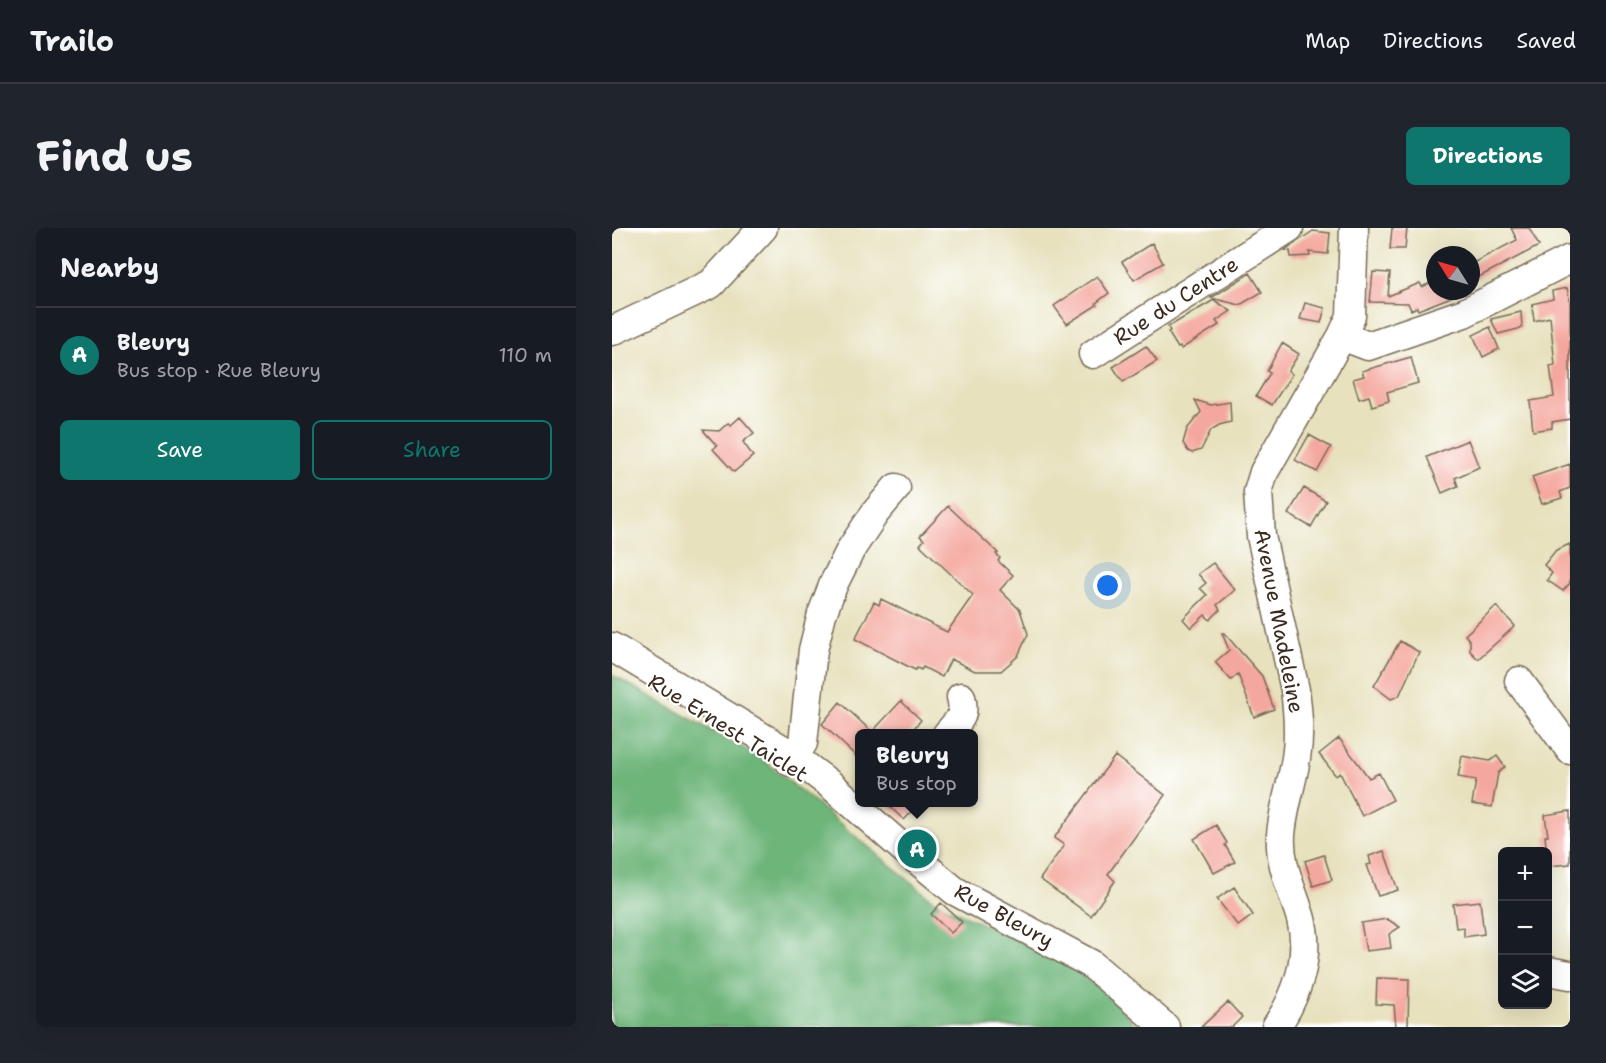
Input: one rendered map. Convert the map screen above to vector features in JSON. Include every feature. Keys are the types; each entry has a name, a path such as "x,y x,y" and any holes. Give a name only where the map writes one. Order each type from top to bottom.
{"street":[{"name":"Rue du Centre","path":"1093,354 1289,228"},
{"name":"Avenue Madeleine","path":"1276,1027 1296,991 1304,950 1301,920 1284,869 1281,851 1284,814 1296,757 1299,715 1261,536 1258,492 1264,472 1342,336 1351,316 1354,228"},
{"path":"612,331 711,284 751,232"},
{"path":"1342,336 1368,345 1390,338 1464,313 1570,259"},
{"path":"792,760 803,743 810,671 822,615 851,549 875,513 896,488"},
{"name":"Rue Ernest Taiclet","path":"612,647 750,728 855,803"},
{"name":"Rue Ernest Taiclet","path":"612,656 831,785"},
{"path":"1519,681 1570,750"},
{"path":"951,729 962,715 964,707 961,697"},
{"name":"Rue Bleury","path":"831,785 855,803"},
{"name":"Rue Bleury","path":"868,812 905,850 955,891 1091,964 1116,984"},
{"path":"1552,972 1570,975"},
{"path":"1116,984 1152,1027"},
{"path":"1116,984 1165,1027"}],"green space":[{"path":"612,675 761,758 934,901 1062,961 1098,983 1137,1027 612,1027"}],"building":[{"path":"1392,228 1407,228 1405,249 1390,249"},
{"path":"1511,228 1529,228 1539,246 1480,276 1480,259 1517,240"},
{"path":"1313,231 1330,233 1328,254 1309,252 1310,256 1291,257 1290,251 1285,250"},
{"path":"1152,243 1163,263 1134,280 1122,262"},
{"path":"1373,272 1390,273 1388,296 1420,283 1422,287 1426,285 1426,300 1444,300 1418,310 1417,307 1411,310 1408,303 1370,302"},
{"path":"1250,273 1262,292 1240,305 1211,298"},
{"path":"1097,276 1109,293 1096,303 1097,305 1067,324 1054,306"},
{"path":"1567,288 1570,302 1570,419 1552,422 1552,428 1533,431 1530,401 1554,397 1550,366 1555,365 1550,317 1534,321 1532,304 1553,299 1552,291"},
{"path":"1214,300 1231,311 1216,321 1219,325 1181,349 1178,348 1168,332 1170,331 1168,327"},
{"path":"1305,303 1325,308 1321,323 1300,319"},
{"path":"1521,312 1522,328 1498,334 1491,319"},
{"path":"1490,327 1499,349 1483,357 1473,335"},
{"path":"1282,343 1299,354 1288,371 1292,374 1272,405 1256,396 1270,373 1267,371"},
{"path":"1146,346 1157,361 1123,382 1113,367"},
{"path":"1411,357 1418,383 1387,392 1389,401 1372,406 1369,396 1359,399 1353,379 1364,376 1362,371"},
{"path":"1195,400 1211,405 1230,402 1231,422 1211,430 1201,450 1192,453 1183,443 1187,429 1201,412"},
{"path":"740,417 754,433 743,442 753,456 734,472 713,449 717,446 703,430 719,431"},
{"path":"1309,435 1331,447 1317,472 1295,460"},
{"path":"1468,440 1479,467 1455,478 1458,486 1442,493 1427,457"},
{"path":"1570,464 1570,488 1560,492 1562,498 1542,504 1532,477"},
{"path":"1304,488 1326,501 1311,527 1288,514"},
{"path":"948,506 998,553 996,554 1000,558 998,561 1013,575 1000,590 1020,610 1028,634 1018,656 1001,671 975,671 951,659 942,677 923,667 921,670 917,668 915,670 855,639 874,602 879,605 881,599 947,632 973,595 920,545 924,540 920,536"},
{"path":"1570,544 1570,583 1563,591 1547,580 1552,573 1544,565 1556,550"},
{"path":"1213,563 1235,590 1217,605 1220,610 1210,620 1205,615 1191,628 1183,619 1207,595 1200,588 1206,583 1198,574"},
{"path":"1496,606 1515,626 1478,659 1470,651 1470,641 1465,635"},
{"path":"1222,633 1262,676 1274,709 1254,717 1238,674 1231,680 1215,662 1229,650"},
{"path":"1400,641 1419,652 1399,696 1391,699 1374,686"},
{"path":"901,701 921,720 913,729 875,729"},
{"path":"840,702 869,729 855,729 855,755 822,724"},
{"path":"1339,738 1369,778 1379,773 1393,800 1362,816 1340,773 1336,776 1319,754"},
{"path":"1115,756 1165,795 1108,874 1115,881 1091,916 1040,879 1064,845 1054,838"},
{"path":"1462,756 1490,761 1497,756 1505,767 1498,773 1492,807 1472,804 1476,780 1458,777"},
{"path":"890,807 916,807 904,820"},
{"path":"1570,811 1570,864 1552,866 1552,847 1546,847 1545,836 1548,836 1545,815"},
{"path":"1216,825 1235,862 1214,873 1194,839"},
{"path":"1384,851 1398,890 1378,896 1367,865 1371,864 1369,856"},
{"path":"1324,855 1332,880 1313,886 1305,861"},
{"path":"1234,887 1253,915 1238,926 1217,899"},
{"path":"1480,901 1484,934 1464,937 1464,927 1456,928 1453,904"},
{"path":"941,903 962,922 951,933 931,914"},
{"path":"1387,919 1400,927 1389,934 1391,948 1366,951 1361,923"},
{"path":"1377,978 1409,979 1408,1027 1396,1027 1394,1005 1376,1004"},
{"path":"1228,1002 1242,1017 1232,1027 1201,1027"}],"place":[{"name":"Bleury","path":"917,849"}]}
